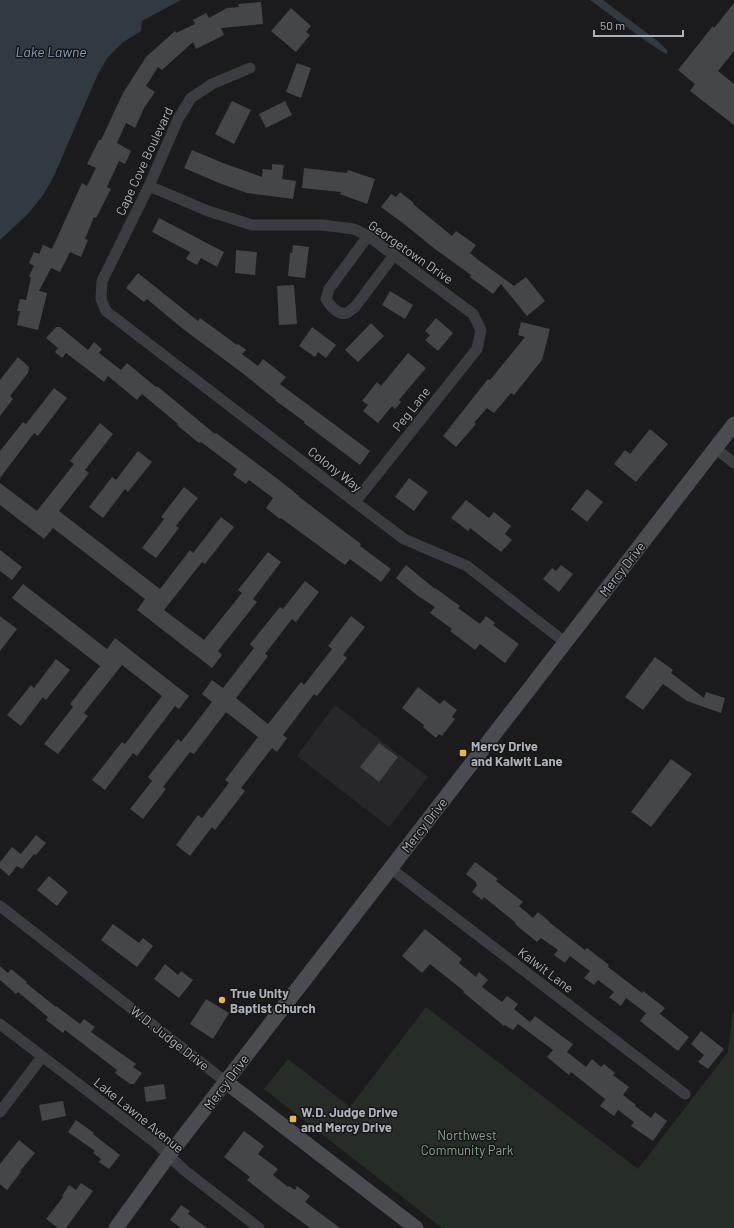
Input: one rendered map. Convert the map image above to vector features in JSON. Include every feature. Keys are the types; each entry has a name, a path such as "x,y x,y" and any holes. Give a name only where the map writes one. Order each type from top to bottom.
{"street":[{"name":"Cape Cove Boulevard","path":"101,299 102,281 149,186 178,119 191,98 212,84 250,68"},
{"name":"Georgetown Drive","path":"149,186 208,212 252,225 322,225 354,229 368,236 473,314 481,330"},
{"path":"368,236 329,289 326,299 332,307 340,313 347,313 355,307 394,255"},
{"name":"Colony Way","path":"101,299 106,311 404,539 467,566 566,643"},
{"name":"Peg Lane","path":"355,502 477,349 481,330"},
{"name":"Mercy Drive","path":"116,1228 169,1155 734,424"},
{"path":"715,448 734,463"},
{"name":"Kalwit Lane","path":"390,868 686,1094"},
{"name":"W.D. Judge Drive","path":"0,906 416,1228"},
{"name":"Lake Lawne Avenue","path":"0,1024 156,1144 184,1170 259,1228"},
{"path":"0,1112 42,1057"}],"shaded area":[{"path":"335,705 428,777 389,827 297,756"}],"green space":[{"name":"Northwest Community Park","path":"426,1007 638,1169 728,1052 732,1015 734,1012 734,1228 442,1228 264,1089 288,1059 350,1107"}],"water":[{"name":"Lake Lawne","path":"0,0 181,0 142,21 141,31 122,43 108,57 98,74 54,176 43,195 28,214 0,240"},
{"path":"590,0 603,0 659,42 668,51 666,54 647,42"}],"building":[{"path":"261,2 263,24 221,28 224,35 196,49 193,42 162,70 158,67 146,86 155,92 144,108 135,128 126,123 117,143 131,151 125,164 119,161 107,187 111,189 96,218 94,217 85,239 88,240 81,257 70,252 60,272 51,268 39,291 47,293 38,330 17,325 20,311 17,311 20,299 26,300 31,278 29,276 34,266 29,263 34,252 39,254 43,245 52,249 82,183 87,186 96,168 87,164 99,140 101,140 123,93 146,57 175,31 176,33 195,24 193,20 206,13 209,18 227,8 239,7 238,4"},
{"path":"734,3 734,51 718,71 734,84 734,125 690,91 695,84 678,70 713,26 714,28"},
{"path":"291,8 311,26 306,32 310,35 296,52 271,31"},
{"path":"297,63 311,68 301,98 286,92"},
{"path":"232,101 251,110 234,144 215,134"},
{"path":"285,101 292,115 266,128 259,114"},
{"path":"192,150 262,177 263,169 272,170 272,164 284,165 282,179 296,181 293,199 247,193 184,168"},
{"path":"304,168 347,173 348,170 375,179 367,204 340,194 341,192 302,188"},
{"path":"400,192 452,236 456,231 476,245 470,253 514,286 526,277 545,301 527,316 501,284 493,294 470,277 471,275 381,207 391,194 396,197"},
{"path":"159,218 224,252 217,267 201,258 197,265 186,259 190,252 152,232"},
{"path":"293,245 309,247 305,278 288,276 290,253 292,253"},
{"path":"236,250 257,252 255,275 235,273"},
{"path":"138,273 198,321 200,318 246,350 242,354 258,366 263,359 286,377 280,384 370,451 360,465 304,423 305,422 276,401 241,372 183,329 147,299 144,302 126,288"},
{"path":"294,285 297,324 279,325 277,286"},
{"path":"390,291 413,305 405,319 382,305"},
{"path":"436,318 453,333 438,351 425,340 430,335 425,331"},
{"path":"521,322 550,329 542,360 514,395 511,393 494,413 487,408 474,423 476,424 456,447 443,436 488,379 490,380 525,337 518,335"},
{"path":"371,323 384,336 358,362 345,350"},
{"path":"56,327 60,327 88,350 94,342 102,349 99,353 121,370 127,363 215,434 216,433 279,480 361,544 360,546 391,569 381,582 350,559 345,565 281,518 280,519 266,508 273,498 249,480 246,484 233,475 237,469 201,442 199,443 142,394 137,400 108,376 104,382 66,353 62,358 55,352 58,348 46,338"},
{"path":"312,327 336,345 326,358 318,352 315,357 299,346"},
{"path":"408,353 426,368 399,400 401,402 395,409 392,406 378,423 363,411 368,405 362,401 377,382 381,386"},
{"path":"18,357 29,367 28,373 10,396 13,399 0,416 0,380"},
{"path":"54,388 67,398 38,436 34,433 0,478 0,451 23,422 26,424"},
{"path":"100,423 113,434 85,470 89,473 59,511 160,589 190,550 193,553 221,517 234,527 205,564 202,562 164,610 204,640 242,593 238,590 268,552 281,562 253,599 257,602 218,651 222,655 212,668 137,610 145,599 53,528 44,539 0,505 0,483 37,511 74,464 70,461"},
{"path":"650,429 668,444 636,482 614,464 625,450 630,454"},
{"path":"138,451 152,462 128,492 125,489 103,518 89,507 112,477 116,480"},
{"path":"409,478 428,492 414,511 395,497"},
{"path":"184,487 198,498 176,526 179,528 156,558 142,548 164,519 161,517"},
{"path":"587,489 603,502 587,522 571,509"},
{"path":"466,500 489,518 494,512 511,526 505,534 512,540 501,552 470,528 468,531 451,518"},
{"path":"0,550 22,567 12,580 0,571"},
{"path":"406,565 435,589 460,606 458,608 480,624 486,616 495,623 493,625 519,644 505,663 480,644 475,650 450,631 452,629 430,613 435,607 418,596 396,578"},
{"path":"561,565 573,574 559,592 543,579 552,568 556,571"},
{"path":"305,581 319,592 296,622 292,619 265,654 268,656 236,698 268,724 301,682 304,685 332,649 328,646 351,616 365,627 343,655 347,658 317,696 314,694 283,735 287,738 277,752 272,748 241,788 245,791 215,830 212,827 190,856 176,845 198,815 202,818 229,783 225,780 258,737 226,712 194,754 190,752 163,787 166,789 143,819 130,809 152,781 148,777 178,739 181,742 212,702 202,694 212,680 223,688 254,648 250,644 280,607 283,609"},
{"path":"23,584 107,649 115,638 189,696 179,709 175,706 137,756 133,753 105,790 92,780 122,742 125,744 162,696 122,665 84,713 88,716 58,754 44,744 73,707 70,704 100,666 12,598"},
{"path":"0,616 17,629 0,651"},
{"path":"655,657 673,670 671,673 704,698 706,692 725,698 721,713 687,701 663,684 643,710 625,697"},
{"path":"56,659 70,670 46,700 43,697 21,726 7,715 31,685 34,688"},
{"path":"418,687 440,704 444,700 457,710 452,717 455,719 442,736 439,734 436,738 423,727 424,725 402,708"},
{"path":"379,743 398,757 379,782 360,767"},
{"path":"671,759 692,774 651,827 631,812"},
{"path":"36,835 46,843 36,855 34,854 22,869 17,866 9,876 0,868 0,862 12,847 21,854"},
{"path":"475,862 498,879 496,881 523,902 519,906 533,918 538,912 585,950 587,948 609,965 608,967 642,993 643,991 665,1008 660,1014 689,1037 678,1051 640,1021 646,1013 626,998 621,1006 609,997 614,992 598,980 594,985 584,978 590,971 570,956 565,963 554,955 558,950 541,938 537,942 484,897 482,900 472,892 477,885 476,882 466,874"},
{"path":"49,876 68,892 57,906 37,890"},
{"path":"113,924 139,943 143,938 153,946 137,967 101,940"},
{"path":"425,929 462,959 459,963 476,977 479,972 488,980 482,987 502,1002 507,996 518,1004 514,1009 530,1022 535,1016 573,1044 567,1052 586,1067 592,1059 601,1067 604,1064 615,1073 613,1075 629,1087 623,1095 636,1105 635,1106 651,1118 655,1112 667,1121 653,1141 631,1126 634,1122 618,1110 614,1116 600,1106 605,1099 571,1072 569,1075 547,1057 553,1050 518,1024 513,1030 505,1025 504,1026 430,964 422,973 402,956"},
{"path":"165,964 178,975 181,971 193,980 179,998 154,979"},
{"path":"0,966 8,973 11,969 56,1007 80,1024 84,1019 95,1027 91,1032 136,1064 133,1067 142,1073 134,1084 130,1084 115,1073 117,1070 65,1030 63,1033 46,1020 48,1017 18,992 16,994 0,980"},
{"path":"206,999 229,1013 213,1039 190,1024"},
{"path":"701,1031 724,1049 708,1069 698,1062 704,1055 691,1044"},
{"path":"164,1084 166,1099 146,1102 144,1087"},
{"path":"63,1101 66,1116 42,1121 39,1105"},
{"path":"76,1120 120,1155 109,1169 99,1162 101,1159 93,1153 95,1151 68,1132"},
{"path":"244,1131 264,1146 258,1154 278,1169 273,1175 288,1187 289,1186 295,1190 297,1186 310,1196 305,1202 340,1228 310,1228 247,1180 250,1177 224,1157"},
{"path":"19,1140 35,1153 7,1190 0,1184 0,1164"},
{"path":"81,1183 93,1191 66,1228 58,1228 46,1219 63,1197 62,1196 69,1185 76,1190"},
{"path":"181,1205 190,1211 188,1214 207,1228 181,1228 170,1220"}],"place":[{"name":"Mercy Drive and Kalwit Lane","path":"463,753"},
{"name":"True Unity Baptist Church","path":"222,1000"},
{"name":"W.D. Judge Drive and Mercy Drive","path":"293,1119"}]}
